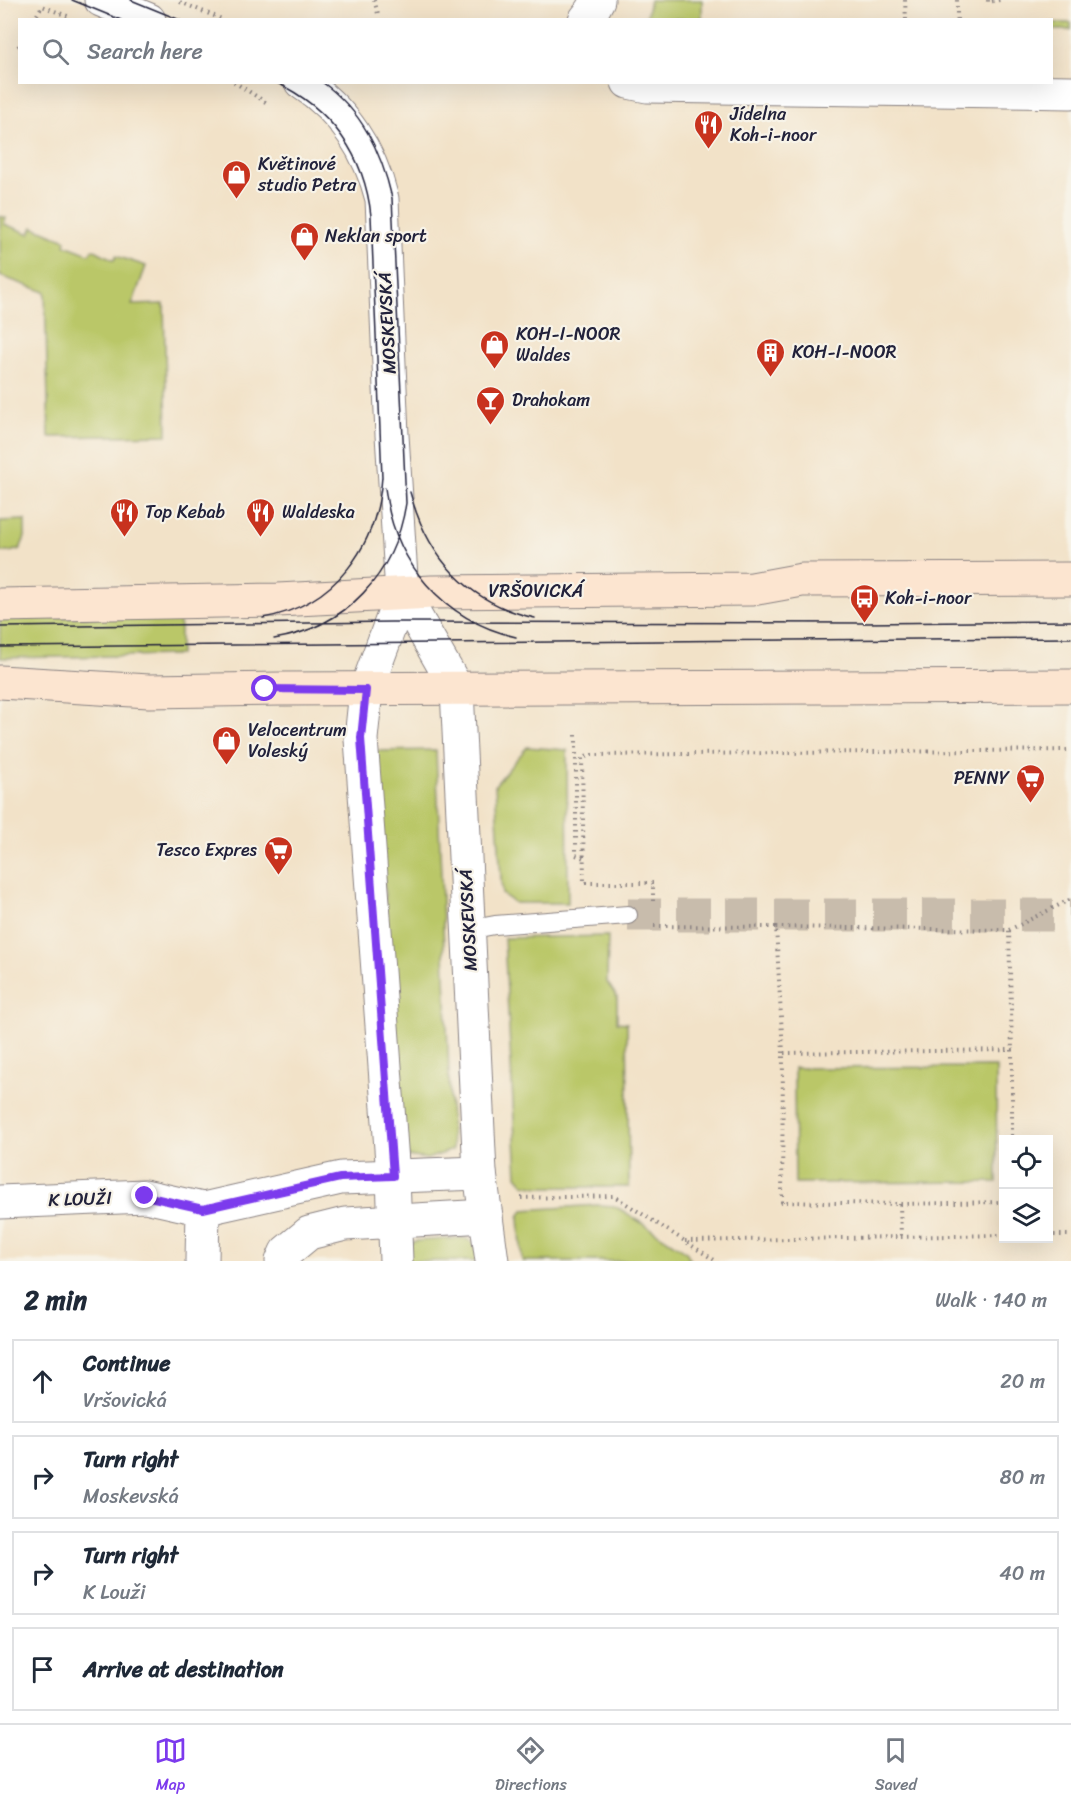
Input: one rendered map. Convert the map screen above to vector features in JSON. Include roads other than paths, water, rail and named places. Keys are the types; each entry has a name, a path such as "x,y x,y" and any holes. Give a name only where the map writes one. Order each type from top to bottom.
{"main road":[{"name":"VRŠOVICKÁ","path":"0,605 278,600 402,593 752,589 802,580 1071,579"},
{"path":"0,681 149,691 1071,686"}],"street":[{"path":"101,0 144,18"},
{"path":"587,18 598,0"},
{"path":"638,84 647,86 1071,92"},
{"name":"MOSKEVSKÁ","path":"314,85 355,135 372,166 382,199 392,435 402,593 366,690 361,738 393,1176 396,1261"},
{"name":"MOSKEVSKÁ","path":"402,593 457,689 480,1173 498,1207 492,1261"},
{"name":"K LOUŽI","path":"0,1202 145,1196 203,1209 340,1178 480,1173"},
{"path":"282,1261 286,1252 309,1233 345,1224 393,1222 498,1207"},
{"path":"202,1261 203,1209"}],"lane":[{"path":"468,930 495,925 628,915"}],"tunnel":[{"path":"628,915 1071,915"}],"tram line":[{"path":"72,0 116,18"},
{"path":"131,0 175,18"},
{"path":"263,618 289,611 311,600 331,586 348,569 371,527 382,477 371,216 367,194 353,154 342,136 313,105 279,84"},
{"path":"274,639 300,633 324,623 363,593 379,574 391,553 406,503 392,198 382,164 368,133 348,106 325,84"},
{"path":"385,488 390,515 399,541 411,564 427,584 445,602 466,617 490,629 516,637"},
{"path":"410,492 427,537 454,574 470,589 490,601 511,611 535,618"},
{"path":"0,627 392,622 1071,621"},
{"path":"0,647 1071,638"}],"place":[{"name":"Jídelna Koh-i-noor","path":"709,150"},
{"name":"Květinové studio Petra","path":"237,200"},
{"name":"Neklan sport","path":"304,262"},
{"name":"KOH-I-NOOR Waldes","path":"495,370"},
{"name":"KOH-I-NOOR","path":"771,378"},
{"name":"Drahokam","path":"491,426"},
{"name":"Top Kebab","path":"124,538"},
{"name":"Waldeska","path":"261,538"},
{"name":"Koh-i-noor","path":"864,624"},
{"name":"Velocentrum Voleský","path":"227,766"},
{"name":"PENNY","path":"1030,804"},
{"name":"Tesco Expres","path":"278,876"}]}
